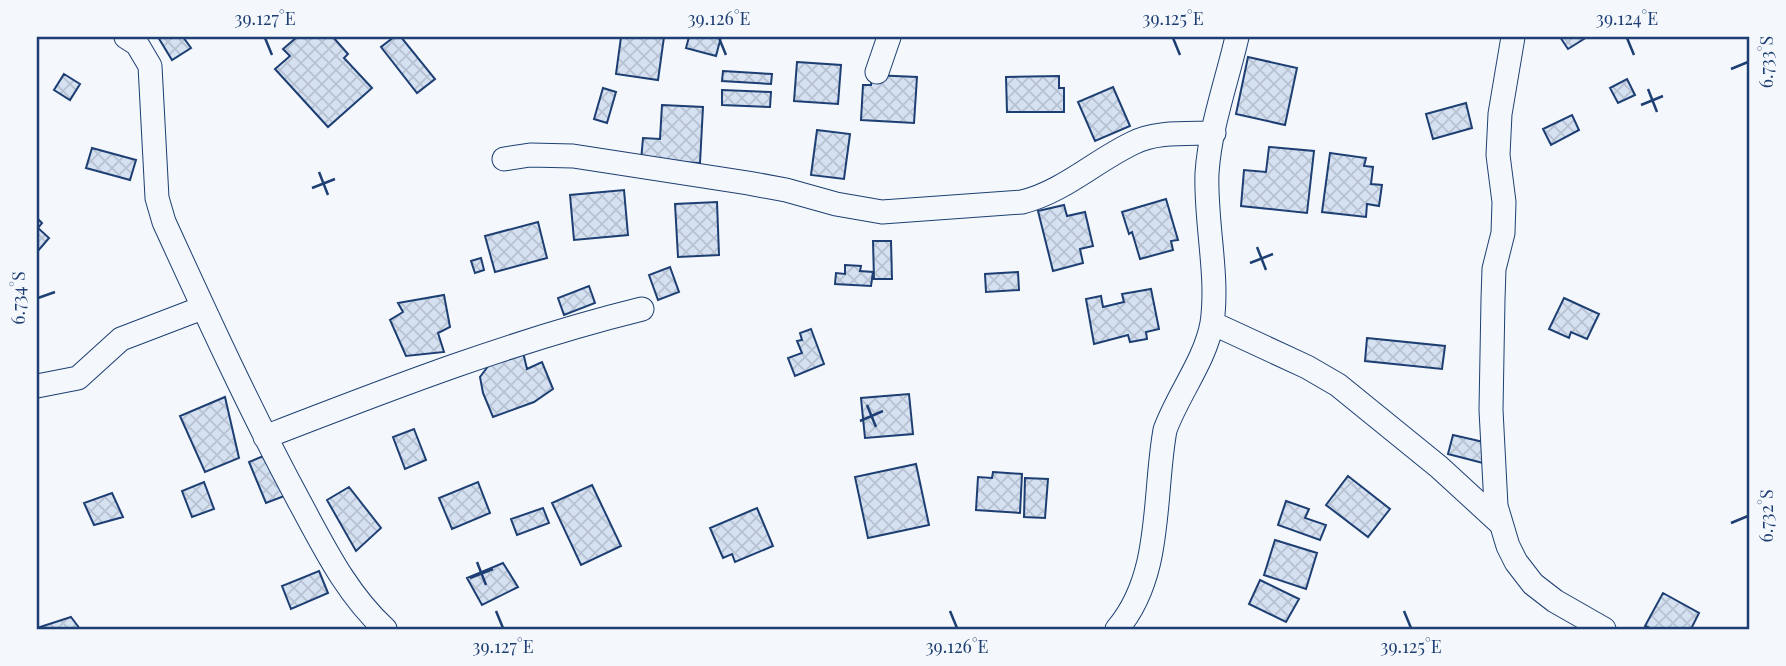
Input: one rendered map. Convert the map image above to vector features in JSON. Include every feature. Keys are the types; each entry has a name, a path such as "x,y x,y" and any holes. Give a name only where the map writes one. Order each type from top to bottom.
{"street":[{"path":"126,37 136,44 150,66 159,209 202,308 265,437 336,569 366,612 385,629"},
{"path":"877,72 889,37"},
{"path":"1117,629 1135,606 1150,561 1165,430 1171,413 1199,361 1212,323 1208,173 1214,133 1237,37"},
{"path":"1513,37 1500,114 1498,155 1504,212 1503,233 1494,269 1493,299 1490,410 1495,493 1500,523 1516,562 1533,584 1555,601 1604,629"},
{"path":"504,159 530,155 573,156 761,185 871,210 904,212 1028,201 1084,173 1133,142 1154,136 1214,133"},
{"path":"37,386 78,378 121,338 202,308"},
{"path":"265,437 451,366 581,324 642,309"},
{"path":"1212,323 1338,385 1438,467 1500,523"}],"building":[{"path":"158,37 183,37 191,48 172,60"},
{"path":"297,37 333,37 348,54 344,58 372,88 328,127 275,69 290,56 283,49"},
{"path":"394,37 401,37 435,79 417,93 381,47"},
{"path":"621,37 664,37 658,80 616,74"},
{"path":"689,37 721,37 716,56 686,48"},
{"path":"1560,37 1587,37 1568,49"},
{"path":"1248,57 1297,68 1285,125 1236,114"},
{"path":"797,62 841,65 838,104 794,101"},
{"path":"723,71 772,74 771,84 722,81"},
{"path":"64,74 80,84 70,100 54,90"},
{"path":"872,75 917,77 914,123 861,120 863,85 871,85"},
{"path":"1059,76 1059,88 1064,88 1064,112 1007,112 1006,77"},
{"path":"1627,79 1635,95 1618,103 1610,88"},
{"path":"1113,87 1130,126 1095,141 1078,102"},
{"path":"603,88 616,92 607,123 594,119"},
{"path":"722,90 771,92 770,107 722,105"},
{"path":"1466,103 1472,128 1433,139 1426,114"},
{"path":"662,105 703,107 700,163 641,161 643,138 660,139"},
{"path":"1572,115 1579,130 1551,145 1543,129"},
{"path":"817,130 850,134 844,179 811,175"},
{"path":"1269,147 1314,151 1307,213 1241,206 1244,170 1266,172"},
{"path":"92,148 136,160 130,180 86,168"},
{"path":"1330,153 1366,158 1364,166 1373,167 1371,184 1382,185 1379,206 1367,204 1366,217 1322,212"},
{"path":"624,190 628,235 574,240 570,195"},
{"path":"1166,199 1178,240 1171,241 1173,250 1140,259 1132,232 1129,234 1122,212"},
{"path":"717,202 719,255 678,257 675,204"},
{"path":"1064,205 1067,216 1085,212 1093,246 1080,249 1083,263 1053,271 1038,211"},
{"path":"37,218 42,223 38,228 49,238 37,252"},
{"path":"538,222 547,258 495,272 485,236"},
{"path":"873,241 891,241 892,279 874,279"},
{"path":"481,258 484,270 475,273 471,261"},
{"path":"845,265 861,266 860,271 873,272 871,286 835,284 836,273 845,274"},
{"path":"670,267 679,292 658,300 649,275"},
{"path":"1018,272 1019,290 986,292 985,274"},
{"path":"589,286 595,303 564,315 558,298"},
{"path":"1151,289 1159,329 1146,332 1147,339 1130,342 1128,335 1094,344 1086,299 1101,296 1103,307 1124,302 1122,294"},
{"path":"444,295 450,327 438,333 444,352 406,356 390,320 403,312 398,303"},
{"path":"1564,298 1599,314 1587,339 1571,332 1569,338 1549,329"},
{"path":"811,329 824,364 795,376 788,358 802,353 797,341 802,340 800,333"},
{"path":"1367,338 1445,346 1442,369 1365,361"},
{"path":"523,352 527,369 542,362 553,389 534,402 493,417 480,377 492,361"},
{"path":"909,394 913,434 865,438 861,398"},
{"path":"225,397 239,458 205,472 180,416"},
{"path":"414,429 426,460 405,469 393,437"},
{"path":"1453,435 1488,443 1483,463 1448,454"},
{"path":"266,455 287,495 266,503 249,462"},
{"path":"916,464 929,525 868,538 855,477"},
{"path":"993,472 1022,474 1020,513 976,510 978,477 992,478"},
{"path":"1348,476 1390,509 1368,537 1326,505"},
{"path":"1025,478 1048,479 1045,518 1024,517"},
{"path":"204,482 214,509 192,517 182,491"},
{"path":"478,482 490,513 452,529 439,498"},
{"path":"592,485 621,546 581,565 552,503"},
{"path":"349,487 381,528 356,551 327,500"},
{"path":"112,493 123,517 94,525 84,503"},
{"path":"1286,501 1309,509 1305,518 1326,525 1320,540 1278,525"},
{"path":"543,508 549,523 517,535 511,519"},
{"path":"757,508 773,546 735,562 732,554 723,558 710,528"},
{"path":"1275,540 1317,553 1306,589 1264,575"},
{"path":"503,563 518,587 482,605 467,578"},
{"path":"319,571 328,593 291,609 282,586"},
{"path":"1260,580 1299,599 1286,622 1249,604"},
{"path":"1663,593 1699,613 1691,629 1652,629 1645,626"},
{"path":"71,617 80,629 37,629 37,628"}]}
